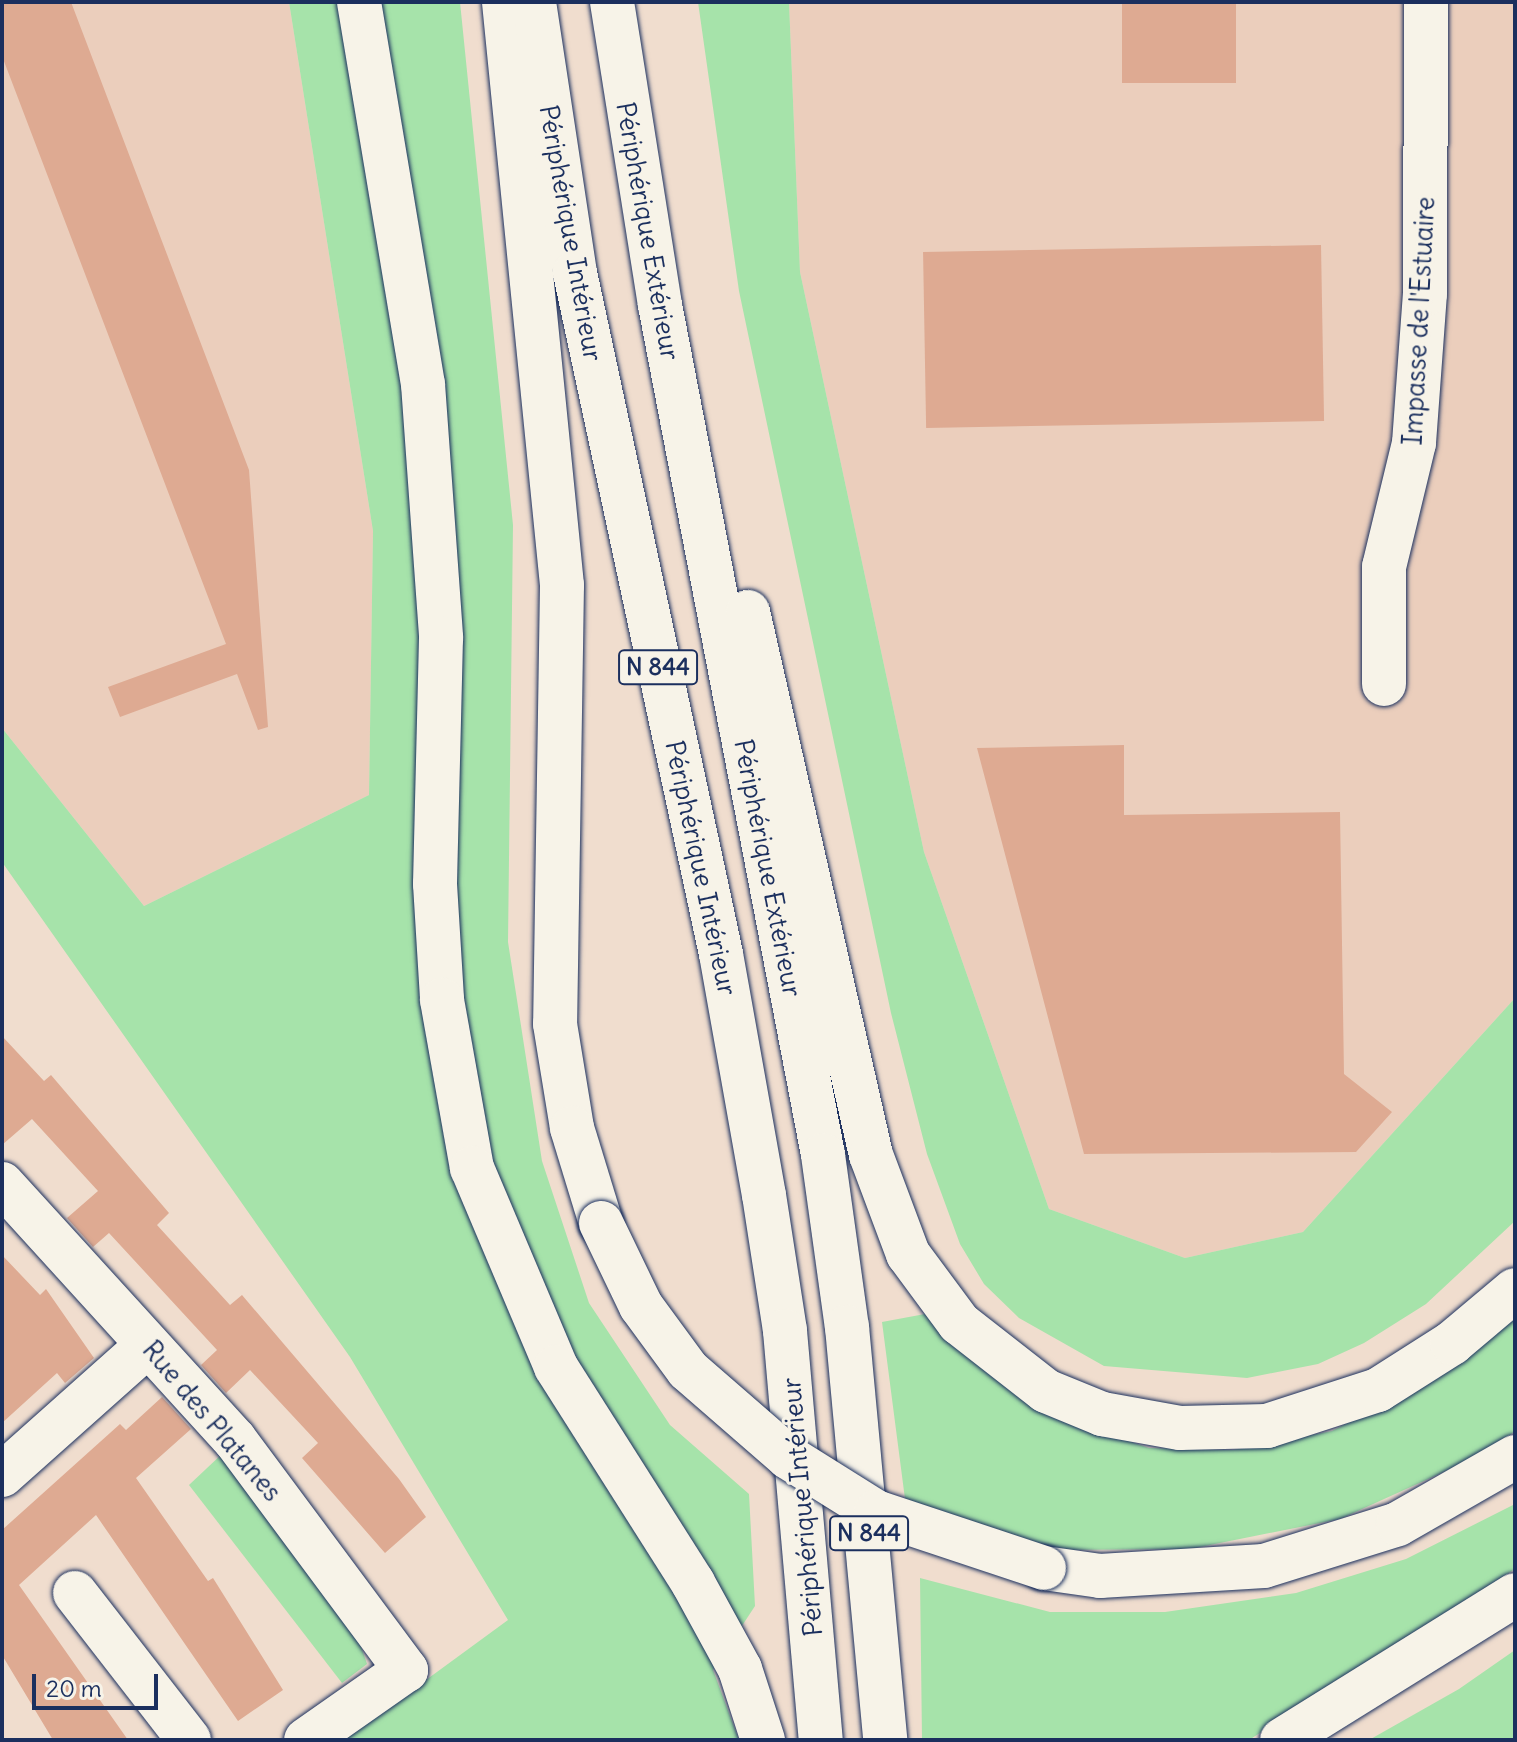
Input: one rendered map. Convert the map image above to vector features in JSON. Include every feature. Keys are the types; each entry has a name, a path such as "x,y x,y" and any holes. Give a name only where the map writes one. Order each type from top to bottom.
{"main road":[{"path":"359,2 423,384 441,638 435,884 441,986 472,1168 556,1367 693,1583 740,1669 763,1740"},
{"path":"504,2 562,585 555,1024 572,1128 601,1223 641,1306 688,1370 788,1457 876,1512 1044,1568 1100,1576 1264,1566 1398,1524 1515,1457"},
{"name":"Périphérique Intérieur","path":"534,2 575,273 721,954 764,1195 785,1331 821,1740"},
{"name":"Périphérique Extérieur","path":"612,2 711,562 823,1155 847,1327 885,1740"},
{"name":"Impasse de l'Estuaire","path":"1384,684 1384,567 1414,443 1425,294 1426,2"},
{"path":"711,562 744,594 871,1155 908,1254 959,1323 1046,1391 1102,1414 1180,1428 1267,1426 1378,1390 1452,1343 1515,1290"},
{"name":"Rue des Platanes","path":"2,1184 235,1440 406,1670 306,1740"},
{"path":"2,1475 148,1345"},
{"path":"75,1593 189,1740"},
{"path":"1282,1740 1515,1595"}],"shaded area":[{"path":"2,2 289,2 373,531 369,795 144,906 2,728"},
{"path":"789,2 1515,2 1515,998 1303,1232 1185,1258 1049,1209 924,852 800,272"}],"green space":[{"path":"289,2 460,2 513,525 508,942 542,1161 589,1303 670,1425 749,1494 755,1606 713,1670 739,1740 344,1740 508,1620 350,1357 2,862 2,728 144,906 369,795 373,531"},
{"path":"698,2 789,2 800,272 924,852 1049,1209 1185,1258 1303,1232 1515,998 1515,1221 1426,1304 1364,1343 1318,1364 1247,1378 1104,1366 1019,1318 984,1284 960,1244 927,1154 891,1013 739,291"},
{"path":"1515,1312 1515,1431 1490,1451 1340,1519 1190,1549 1052,1550 905,1499 882,1322 925,1314 1045,1412 1149,1448 1233,1450 1332,1431 1432,1379"},
{"path":"223,1453 355,1629 367,1664 342,1683 189,1485"},
{"path":"1515,1504 1515,1569 1249,1740 922,1740 920,1578 1050,1612 1165,1612 1296,1593 1406,1559"},
{"path":"1515,1650 1515,1740 1369,1740 1459,1689"}],"building":[{"path":"2,2 71,2 249,470 268,727 258,730 237,674 120,717 108,687 226,644 2,56"},
{"path":"1122,2 1236,2 1236,83 1122,83"},
{"path":"1321,245 1324,421 926,428 923,252"},
{"path":"1124,745 1124,815 1340,812 1344,1074 1392,1112 1356,1152 1084,1154 977,748"},
{"path":"2,1036 44,1081 51,1075 169,1213 157,1225 230,1305 242,1295 399,1479 426,1517 385,1553 302,1458 318,1443 250,1370 226,1393 201,1365 217,1350 109,1233 93,1247 67,1218 98,1191 32,1119 2,1145"},
{"path":"2,1255 40,1295 46,1289 94,1358 65,1383 57,1373 2,1423"},
{"path":"162,1397 191,1429 136,1478 208,1581 213,1578 283,1690 238,1721 96,1515 19,1585 128,1740 53,1740 2,1655 2,1530 120,1424 126,1430"}]}
